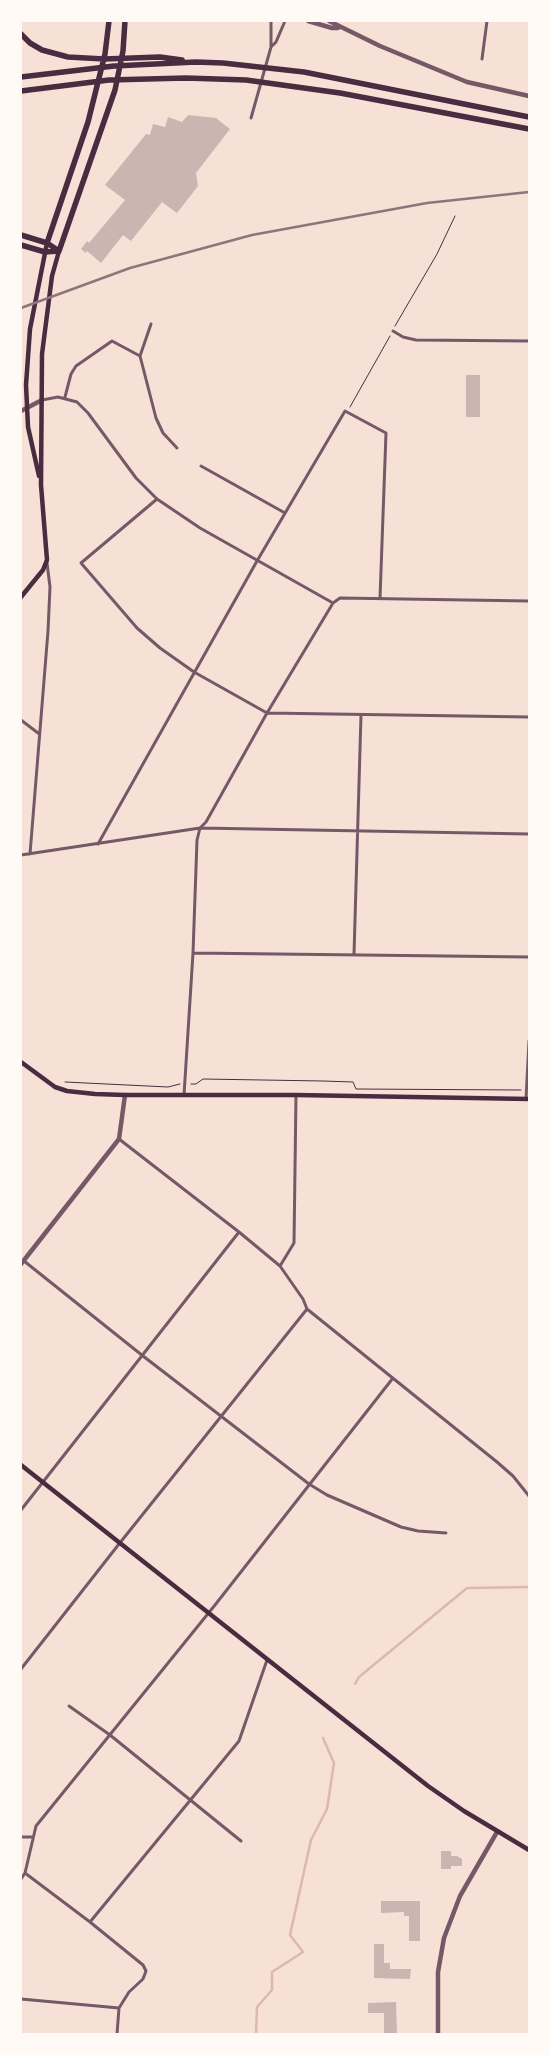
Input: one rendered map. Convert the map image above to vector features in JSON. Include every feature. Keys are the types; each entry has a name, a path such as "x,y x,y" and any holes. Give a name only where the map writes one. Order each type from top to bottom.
{"highway":[{"path":"47,243 88,122 105,54 110,21"},
{"path":"59,251 115,90 123,51 126,21"},
{"path":"21,34 30,43 42,50 68,57 160,57 288,70 529,116"},
{"path":"21,77 77,69 196,62"},
{"path":"21,91 72,83 152,78 246,80 340,93 529,129"},
{"path":"21,235 47,243 59,251"},
{"path":"21,245 45,252 59,251"}],"main road":[{"path":"41,485 28,427 27,408 30,330 47,243"},
{"path":"21,597 43,570 47,560 41,485 42,354 52,276 59,251"},
{"path":"21,1062 55,1087 67,1091 126,1096 296,1095 527,1099"},
{"path":"21,1465 428,1786 497,1832 529,1850"}],"street":[{"path":"251,118 271,47 271,21"},
{"path":"271,47 276,42 285,21"},
{"path":"308,21 332,28 340,28"},
{"path":"329,21 380,46 468,82 529,96"},
{"path":"482,59 487,21"},
{"path":"151,324 140,356 156,418 164,433 178,448"},
{"path":"393,331 403,337 416,340 529,341"},
{"path":"64,397 71,374 76,366 112,341 140,356"},
{"path":"21,411 52,397 64,397 77,402 136,478 157,499 200,528 333,603"},
{"path":"98,844 257,561 345,411 386,433 380,598"},
{"path":"201,466 285,513"},
{"path":"157,499 81,563 137,628 160,648 194,672 268,713 529,717"},
{"path":"30,854 49,614 50,587 47,560"},
{"path":"184,1095 193,953 197,840 200,828 206,822 333,603 340,598 529,600"},
{"path":"354,954 361,714"},
{"path":"21,720 39,734"},
{"path":"21,855 200,828 529,834"},
{"path":"193,953 529,957"},
{"path":"527,1099 529,1041"},
{"path":"280,1266 294,1243 296,1095"},
{"path":"126,1096 119,1139 23,1262 309,1484 327,1495 401,1527 418,1531 446,1533"},
{"path":"119,1139 280,1266 303,1299 307,1309 508,1471 529,1496"},
{"path":"21,1510 239,1232"},
{"path":"22,1666 307,1309"},
{"path":"21,1879 25,1873 36,1826 209,1613 393,1378"},
{"path":"90,1922 189,1800 239,1742 267,1660"},
{"path":"69,1706 110,1735 241,1842"},
{"path":"438,2034 438,1972 444,1938 460,1896 497,1832"},
{"path":"21,1836 33,1837"},
{"path":"25,1873 143,1965 146,1971 143,1979 130,1992 119,2008 116,2034"},
{"path":"21,1999 119,2008"}],"path":[{"path":"345,411 350,407 437,254 455,216"},
{"path":"65,1082 168,1087 176,1084 196,1084 203,1079 353,1082 356,1089 518,1091 526,1088"}],"building":[{"path":"188,115 216,118 230,129 196,173 198,186 177,213 162,202 131,241 123,235 101,263 87,251 86,253 81,249 87,241 89,243 125,200 105,185 146,134 150,135 153,124 165,127 168,117 182,122"},
{"path":"466,375 480,375 480,417 466,417"},
{"path":"441,1851 451,1851 451,1856 457,1856 462,1859 462,1866 451,1866 451,1869 441,1869"},
{"path":"381,1901 420,1901 420,1941 409,1941 409,1916 404,1916 404,1912 381,1913"},
{"path":"374,1944 384,1944 384,1963 390,1963 390,1969 411,1969 410,1979 374,1978"},
{"path":"396,2002 397,2034 384,2034 384,2013 368,2013 368,2003"}],"waterway":[{"path":"355,1684 359,1677 467,1588 529,1587"},
{"path":"256,2034 257,2007 272,1990 272,1972 303,1952 290,1935 311,1840 327,1809 334,1763 323,1738"}],"railway":[{"path":"21,308 130,268 252,235 427,203 529,192"}]}
